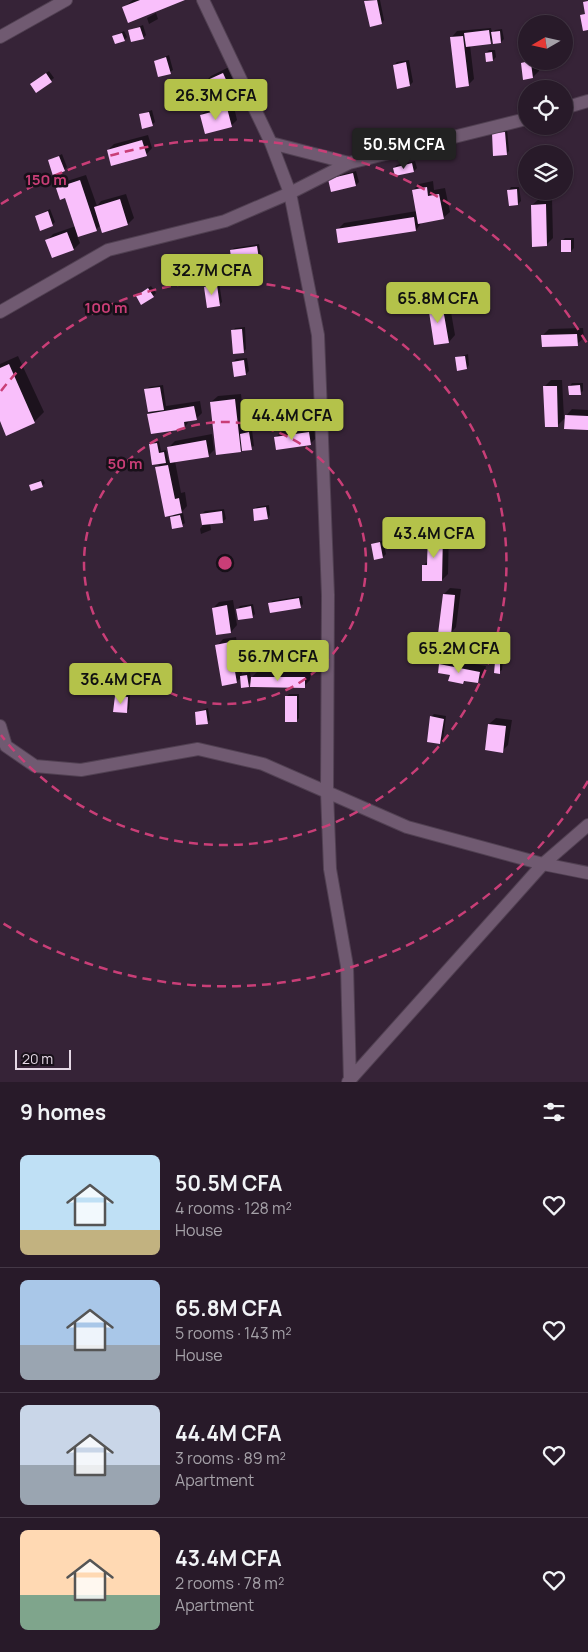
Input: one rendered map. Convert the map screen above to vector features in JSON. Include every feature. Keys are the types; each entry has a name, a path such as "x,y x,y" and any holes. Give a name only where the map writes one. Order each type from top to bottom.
{"street":[{"path":"0,37 66,0"},
{"path":"203,0 272,142 290,193 318,335 328,595 327,792 330,869 348,966 349,1081"},
{"path":"573,105 588,101"},
{"path":"0,312 108,250 225,221 290,193 349,163 518,121"},
{"path":"272,142 349,163"},
{"path":"0,726 6,746 35,766 81,770 198,748 263,764 407,827 543,864 588,873"},
{"path":"349,1081 543,864 588,825"}],"building":[{"path":"140,0 185,0 128,23 122,7"},
{"path":"377,0 382,24 370,27 364,1"},
{"path":"588,1 588,30 583,31 580,15 585,14 583,2"},
{"path":"140,27 144,39 131,42 128,30"},
{"path":"489,30 491,44 466,47 464,33"},
{"path":"500,31 501,43 493,44 491,32"},
{"path":"122,33 125,41 115,44 112,36"},
{"path":"463,36 469,86 456,88 450,37"},
{"path":"492,52 493,61 486,62 485,53"},
{"path":"166,57 171,74 158,77 154,61"},
{"path":"406,62 410,86 397,89 393,65"},
{"path":"522,70 532,70 533,78 523,80"},
{"path":"46,73 52,82 36,93 30,84"},
{"path":"223,73 233,95 213,104 203,82"},
{"path":"227,108 232,127 205,134 200,115"},
{"path":"149,112 153,126 142,129 139,114"},
{"path":"505,132 507,155 493,156 492,133"},
{"path":"142,140 147,156 111,166 107,150"},
{"path":"59,156 65,171 53,176 48,160"},
{"path":"412,163 414,172 395,176 393,168"},
{"path":"353,173 356,186 331,192 328,179"},
{"path":"80,180 97,231 78,237 65,198 60,200 56,188"},
{"path":"427,187 428,196 439,194 444,219 418,224 412,190"},
{"path":"517,189 518,205 509,206 507,190"},
{"path":"120,199 128,225 102,233 94,207"},
{"path":"546,204 547,246 532,247 531,205"},
{"path":"48,211 53,226 40,231 35,216"},
{"path":"414,217 416,231 338,243 336,229"},
{"path":"67,232 74,250 52,258 45,240"},
{"path":"561,240 571,240 571,252 561,252"},
{"path":"257,246 259,259 232,264 230,250"},
{"path":"217,285 220,306 207,308 204,287"},
{"path":"148,288 154,297 141,305 136,296"},
{"path":"467,299 468,310 460,311 458,301"},
{"path":"455,301 457,312 448,314 446,302"},
{"path":"442,303 449,343 434,345 428,305"},
{"path":"242,329 244,353 233,354 231,330"},
{"path":"577,334 578,346 542,347 541,335"},
{"path":"465,356 467,369 457,371 455,357"},
{"path":"244,360 246,375 234,377 232,362"},
{"path":"9,364 35,423 6,436 0,421 0,368"},
{"path":"580,385 581,395 569,395 568,386"},
{"path":"543,386 557,386 558,427 545,427"},
{"path":"160,387 164,410 148,412 144,389"},
{"path":"235,399 241,452 216,455 210,402"},
{"path":"194,406 197,420 184,422 185,429 151,434 147,414"},
{"path":"565,415 588,416 588,430 564,429"},
{"path":"249,432 252,450 242,451 240,434"},
{"path":"309,432 311,445 276,450 274,437"},
{"path":"206,440 209,457 170,463 167,447"},
{"path":"157,443 159,453 164,452 166,463 152,465 149,444"},
{"path":"168,465 175,499 179,498 182,513 165,517 155,467"},
{"path":"41,481 43,487 31,491 29,485"},
{"path":"266,507 268,519 254,521 253,509"},
{"path":"222,511 223,523 202,525 200,514"},
{"path":"180,515 183,527 172,529 170,517"},
{"path":"450,531 482,532 481,544 450,543"},
{"path":"428,533 443,534 442,581 422,581 422,565 427,565"},
{"path":"380,542 383,558 374,560 371,544"},
{"path":"443,594 455,595 451,635 438,634"},
{"path":"299,598 301,608 270,613 268,603"},
{"path":"227,605 231,633 216,635 212,608"},
{"path":"251,606 253,618 238,620 236,609"},
{"path":"230,642 237,683 222,686 215,645"},
{"path":"495,662 500,662 500,674 494,673"},
{"path":"439,664 480,672 478,683 464,681 463,684 448,681 450,675 438,673"},
{"path":"247,675 249,687 241,688 240,676"},
{"path":"251,677 305,677 305,688 250,687"},
{"path":"115,696 128,697 127,713 113,712"},
{"path":"285,696 297,696 297,722 285,722"},
{"path":"206,710 208,724 196,725 195,712"},
{"path":"430,716 444,719 440,744 427,742"},
{"path":"488,724 506,726 503,753 485,750"}]}
